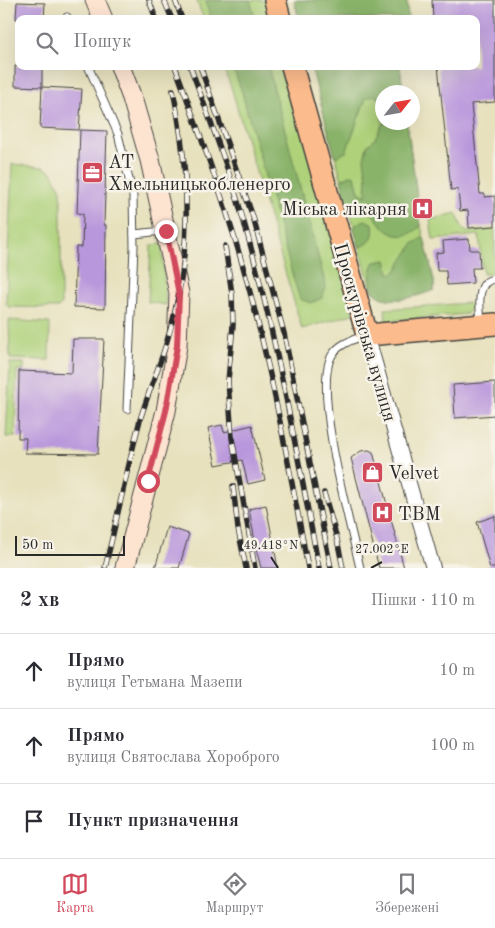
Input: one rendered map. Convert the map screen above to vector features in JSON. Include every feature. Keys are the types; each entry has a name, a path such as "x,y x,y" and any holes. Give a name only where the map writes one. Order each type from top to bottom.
{"main road":[{"path":"96,0 101,15"},
{"path":"275,0 279,15"},
{"path":"122,70 132,98 150,160 179,294 177,346 166,411 125,568"},
{"name":"Проскурівська вулиця","path":"293,70 367,335"},
{"path":"367,335 488,325"}],"street":[{"name":"Проскурівська вулиця","path":"367,335 433,568"}],"lane":[{"path":"90,70 118,134 134,196 127,409"},
{"path":"134,234 166,231"},
{"path":"488,325 480,297 484,285 491,279 495,279"},
{"path":"360,568 332,436 326,387 330,359 339,348 350,340 367,335"}],"green space":[{"path":"196,0 268,0 272,15 202,15"},
{"path":"207,0 250,0 254,15 210,15 206,5"},
{"path":"294,0 407,0 408,15 298,15"},
{"path":"224,70 286,70 353,314 302,329"},
{"path":"234,70 269,70 326,286 322,298 311,303 300,299 295,284 241,89"},
{"path":"312,70 400,70 402,85 375,85 375,130 408,130 421,226 434,281 434,290 401,299 384,298 371,289"},
{"path":"312,70 400,70 402,85 375,85 375,96 366,98 346,152 335,157"},
{"path":"379,130 408,130 421,226 405,235 391,233 379,222 368,207 361,212 352,208 346,200 341,180 350,175 355,176 359,192 366,196 367,178 364,159 367,146 374,140"},
{"path":"12,164 43,167 52,172 61,190 61,305 58,308 9,307 6,303"},
{"path":"456,213 463,229 467,232 495,229 495,274 483,274 479,235 433,240 430,220"},
{"path":"365,220 373,224 373,236 367,244 359,247 353,226"},
{"path":"424,237 434,281 434,290 407,298 387,299 379,296 374,290 371,281 371,271 375,262 386,260 389,273 394,274 413,244"},
{"path":"162,244 166,305 148,302 151,245"},
{"path":"469,303 472,306 467,314 386,321 385,309"},
{"path":"9,320 50,323 49,360 10,359"},
{"path":"10,363 24,363 24,370 17,370 15,437 6,437"}],"building":[{"path":"432,0 495,0 495,102 471,104 480,194 485,194 485,197 495,196 495,226 469,228 468,210 460,211 458,189 451,190 438,70 480,70 480,15 433,15"},
{"path":"17,2 45,3 44,15 16,15"},
{"path":"15,70 42,70 42,87 15,86"},
{"path":"42,87 82,89 79,130 40,128"},
{"path":"80,130 107,131 104,225 106,225 105,308 74,307 76,247 82,247 83,214 77,213"},
{"path":"469,239 470,250 479,250 480,268 472,268 473,283 447,285 446,271 437,271 436,253 444,252 443,241"},
{"path":"73,339 104,339 98,454 25,453 26,438 18,438 19,371 72,373"},
{"path":"495,382 495,415 455,418 453,385"},
{"path":"222,425 224,432 252,425 265,480 248,484 242,460 216,465 208,428"},
{"path":"369,450 373,452 404,568 379,568 351,458 361,451"},
{"path":"266,505 278,568 261,568 257,552 249,509"},
{"path":"495,516 495,568 490,568 477,522"},
{"path":"167,527 189,534 179,568 155,568"}],"railway":[{"path":"149,0 155,15"},
{"path":"164,0 170,15"},
{"path":"175,0 181,15"},
{"path":"176,70 222,198 253,303 274,391 308,568"},
{"path":"192,70 236,195 261,287 282,380 319,568"},
{"path":"201,70 253,217 284,333 331,568"},
{"path":"105,568 140,420 167,341 181,279 185,247 185,184 179,121 173,90"},
{"path":"225,246 232,294 233,325 228,381 232,438 255,568"},
{"path":"233,486 238,529 246,568"},
{"path":"324,493 343,568"}],"place":[{"name":"АТ Хмельницькобленерго","path":"92,172"},
{"name":"Міська лікарня","path":"423,208"},
{"name":"Velvet","path":"372,472"},
{"name":"ТВМ","path":"382,513"}],"route":[{"path":"148,481 166,411 177,346 179,294 166,231"}]}
